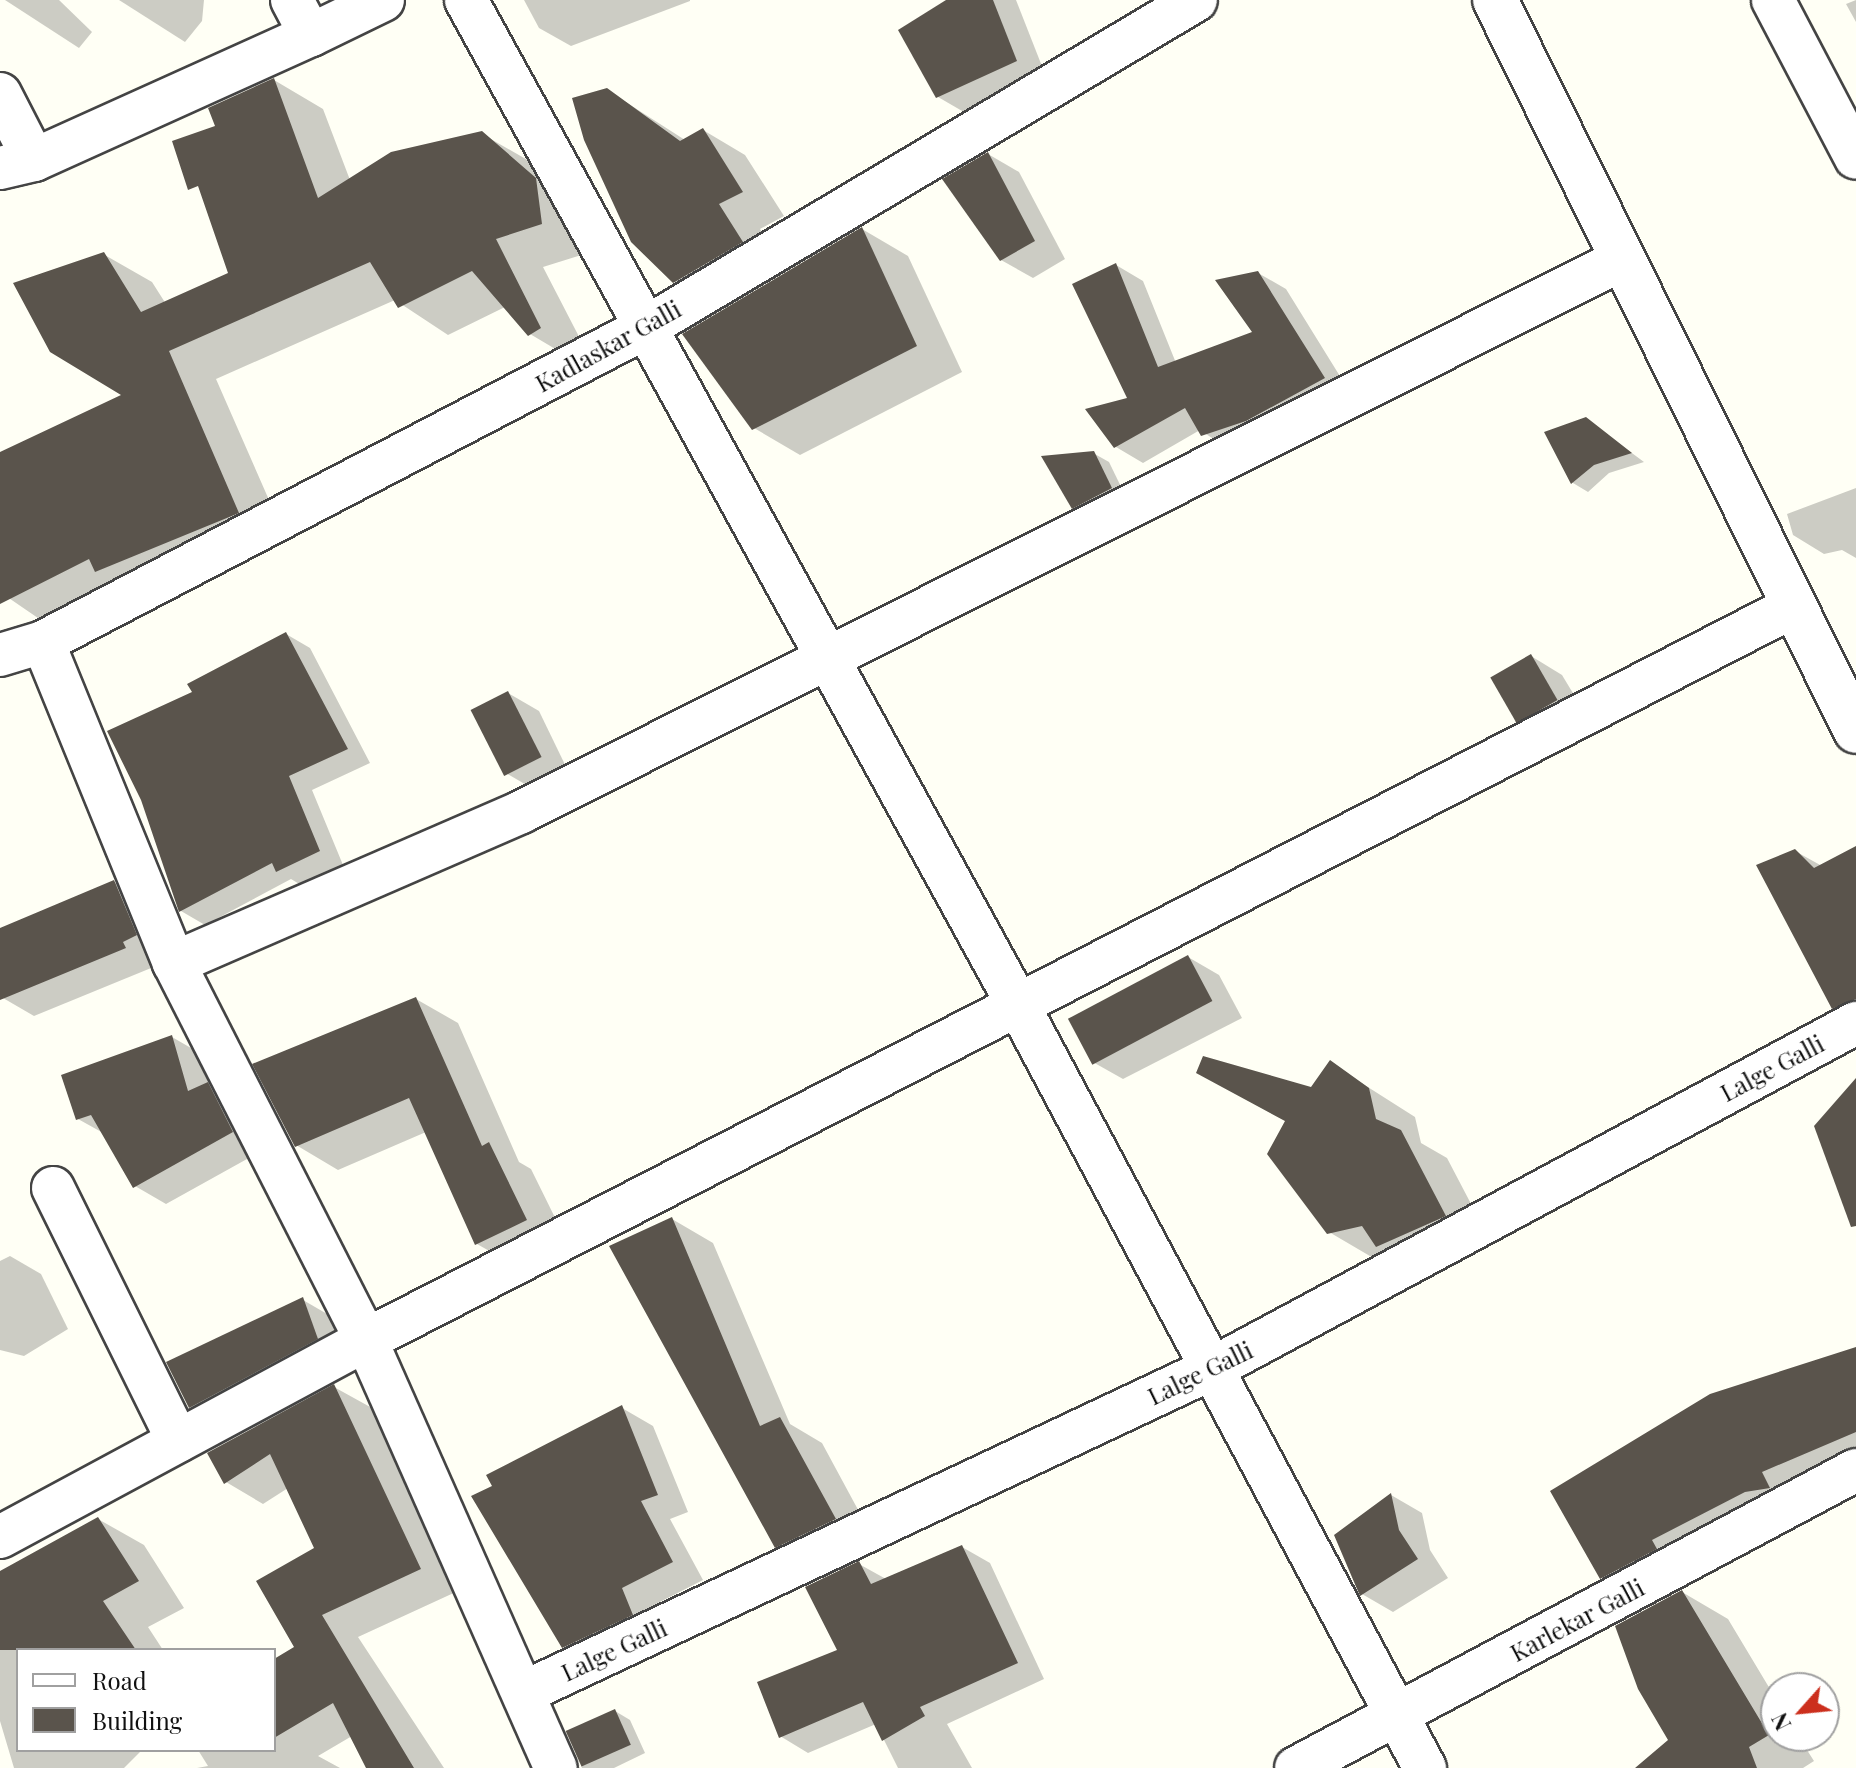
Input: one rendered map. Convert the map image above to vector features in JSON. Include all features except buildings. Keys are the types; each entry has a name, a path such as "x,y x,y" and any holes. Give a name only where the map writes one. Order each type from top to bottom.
{"street":[{"path":"0,94 17,164 302,18 383,0"},
{"path":"466,0 823,655 1017,1003 1425,1768"},
{"name":"Kadlaskar Galli","path":"0,655 43,642 645,328 1196,0"},
{"path":"1495,0 1856,731"},
{"path":"1773,0 1856,158"},
{"path":"174,963 521,812 823,655 1623,259"},
{"path":"0,1537 366,1340 1794,606"},
{"path":"43,642 174,963 366,1340 527,1691 556,1768"},
{"name":"Lalge Galli","path":"527,1691 1211,1369 1856,1023"},
{"path":"53,1188 178,1441"},
{"name":"Karlekar Galli","path":"1296,1768 1398,1717 1856,1470"}]}
